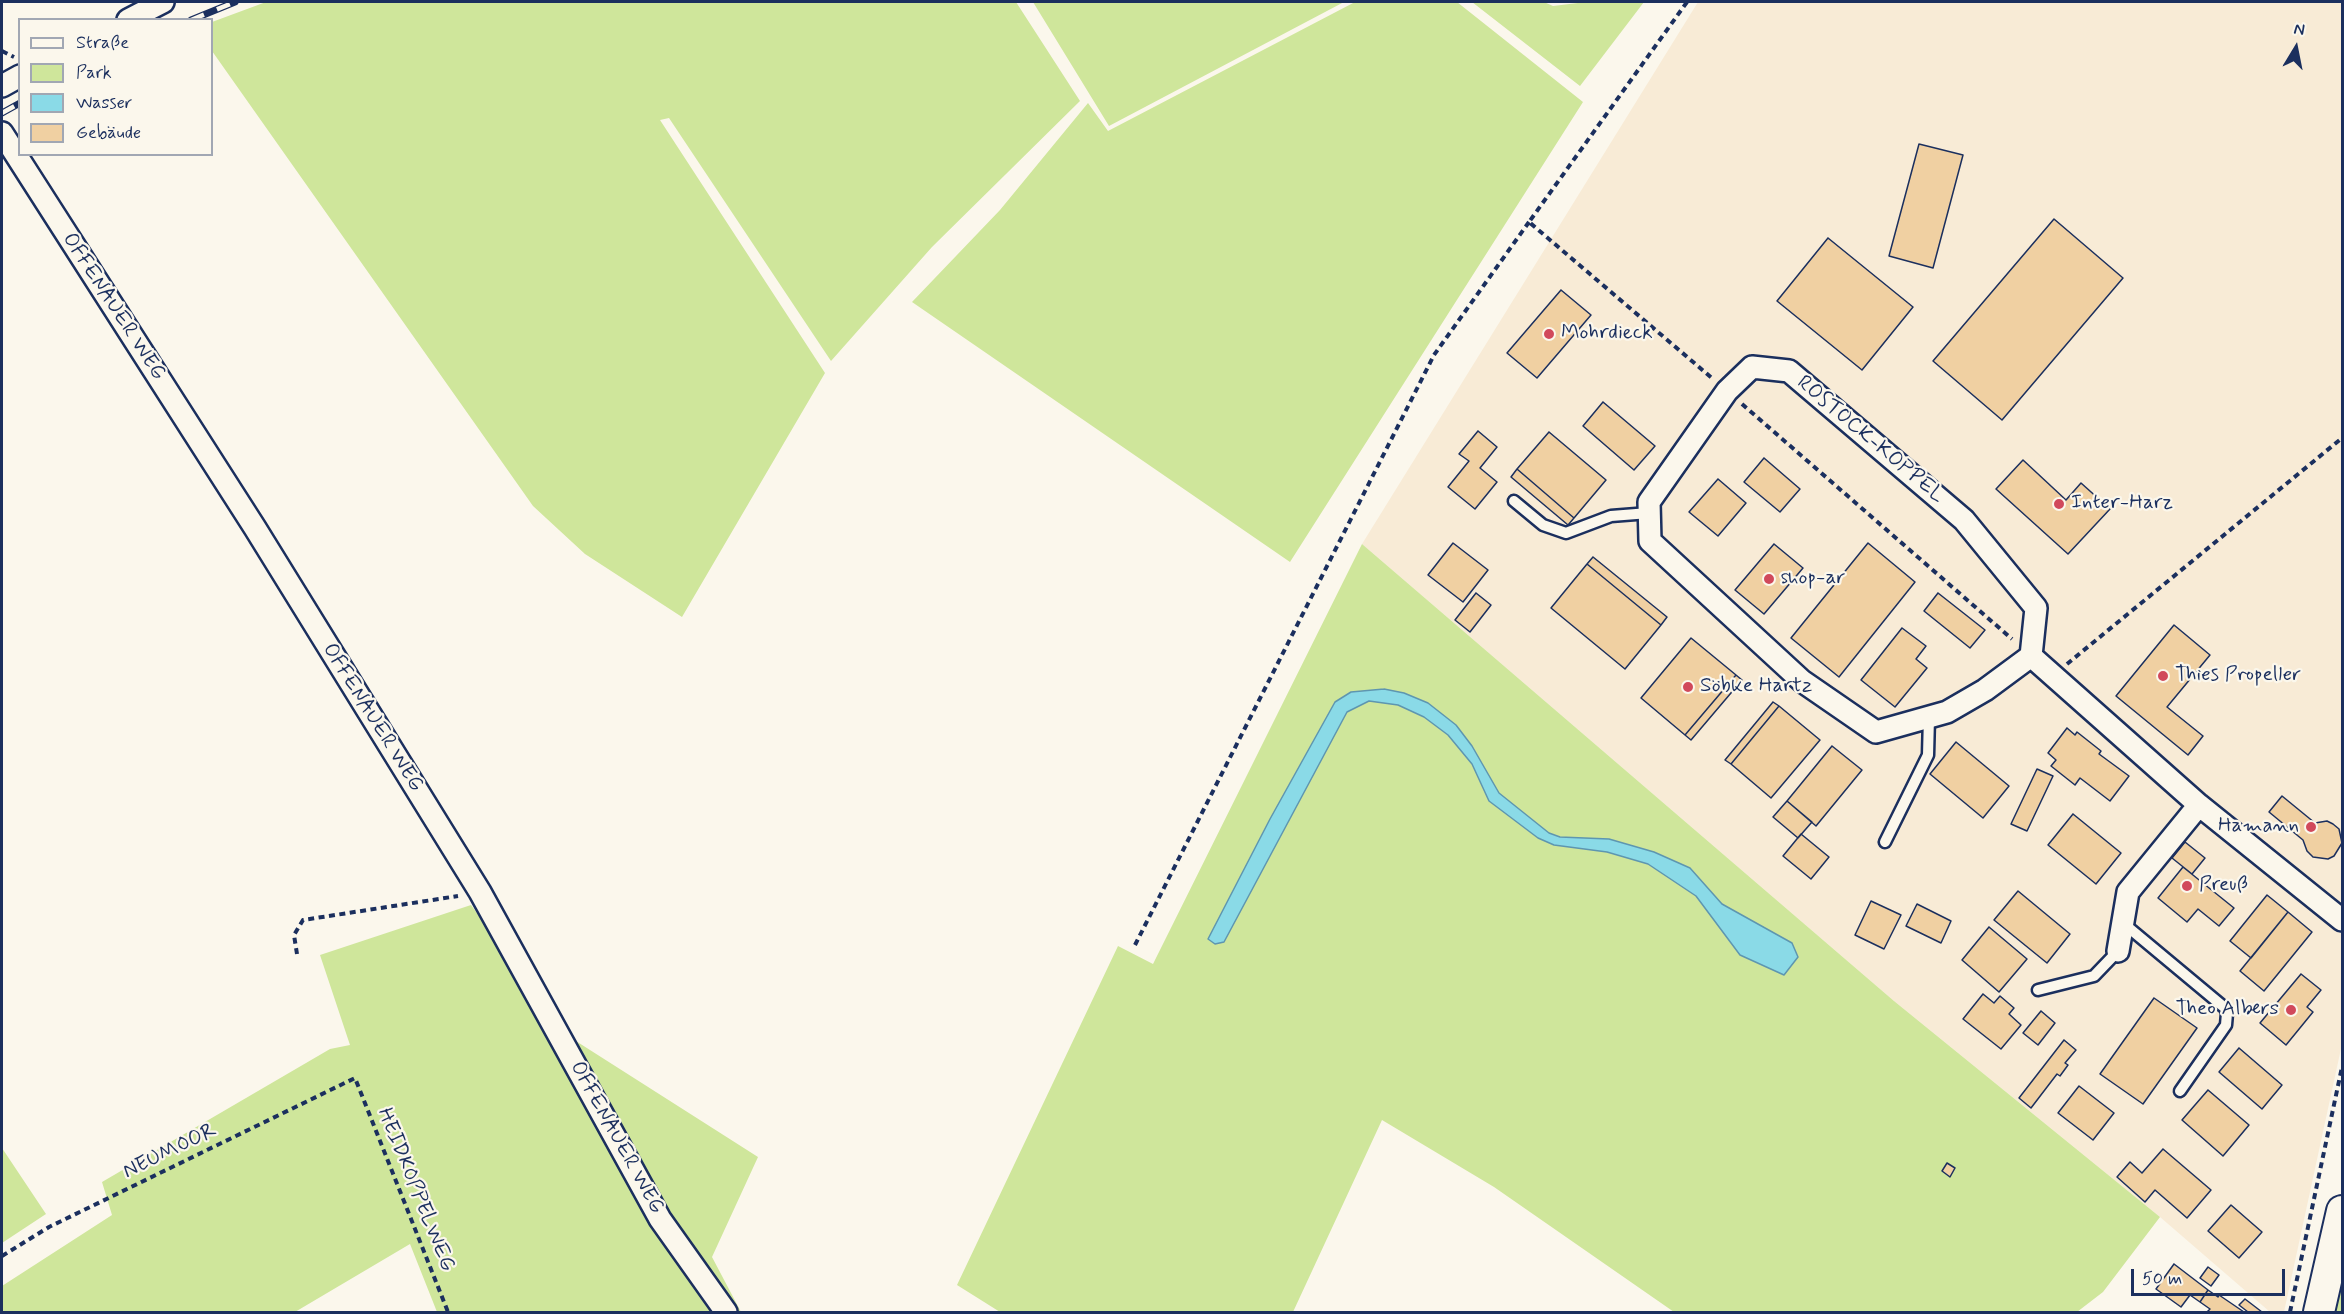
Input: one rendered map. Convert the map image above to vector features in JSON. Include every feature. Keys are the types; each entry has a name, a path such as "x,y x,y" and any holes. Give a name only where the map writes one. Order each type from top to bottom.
{"main road":[{"path":"2319,1312 2343,1211"}],"street":[{"path":"132,18 163,2"},
{"path":"2,86 18,77"},
{"name":"OFFENAUER WEG","path":"2,133 255,528 480,892 660,1219 726,1312"},
{"name":"ROSTOCK-KOPPEL","path":"1752,367 1789,371 1964,520 2036,608 2031,656 1975,696 1947,712 1876,732 1802,681 1650,541 1649,501 1727,391 1752,367"},
{"path":"2031,656 2199,805 2343,920"},
{"path":"2118,951 2128,892 2199,805"}],"lane":[{"path":"1514,501 1544,525 1566,533 1611,516 1649,513"},
{"path":"1885,842 1928,755 1929,717"},
{"path":"2123,923 2225,1008 2227,1013 2226,1025 2180,1091"},
{"path":"2038,990 2094,976 2118,951"}],"path":[{"path":"1135,945 1434,356 1687,2"},
{"path":"1529,222 2031,656"},
{"path":"2052,676 2343,438"},
{"path":"297,954 294,935 303,920 480,892"},
{"path":"2290,1312 2343,1067"},
{"name":"NEUMOOR","path":"2,1256 49,1227 355,1078"},
{"name":"HEIDKOPPELWEG","path":"355,1078 448,1312"}],"shaded area":[{"path":"1698,2 2342,2 2342,1044 2284,1312 2270,1312 2160,1217 1894,1001 1362,544"}],"green space":[{"path":"266,2 1016,2 1080,101 932,247 831,361 669,118 660,120 825,373 682,617 585,554 533,506 213,52 213,22"},
{"path":"1033,2 1344,2 1109,126"},
{"path":"1355,2 1457,2 1583,102 1290,562 912,302 1000,210 1088,103 1108,131"},
{"path":"1472,2 1544,2 1553,6 1586,2 1644,2 1580,86"},
{"path":"1362,544 1894,1001 2160,1217 2103,1292 2077,1312 1674,1312 1494,1187 1382,1120 1293,1312 1000,1312 957,1285 1118,946 1153,964"},
{"path":"471,905 568,1036 758,1157 712,1257 741,1312 437,1312 410,1244 295,1312 2,1312 2,1286 112,1215 102,1182 330,1049 350,1045 320,955"},
{"path":"2,1148 46,1214 2,1243"},
{"path":"2342,1259 2342,1312 2330,1312"}],"water":[{"path":"1384,689 1404,693 1428,703 1456,725 1472,746 1499,793 1549,833 1560,837 1609,839 1654,852 1690,868 1722,904 1792,943 1798,957 1784,975 1740,955 1696,896 1648,864 1607,852 1554,845 1538,838 1489,801 1472,764 1448,735 1424,717 1398,705 1369,701 1347,712 1224,942 1215,944 1208,939 1270,819 1335,702 1351,692"}],"building":[{"path":"1919,144 1963,155 1933,268 1889,256"},
{"path":"2054,219 2123,278 2002,420 1933,361"},
{"path":"1828,238 1913,307 1862,370 1777,301"},
{"name":"Mohrdieck","path":"1561,290 1591,315 1537,378 1507,353"},
{"path":"1603,402 1655,446 1634,470 1583,426"},
{"path":"1478,431 1497,447 1480,468 1497,482 1475,509 1448,487 1469,461 1459,454"},
{"path":"1549,432 1606,480 1574,518 1517,469"},
{"path":"1764,458 1800,489 1780,512 1744,482"},
{"name":"Inter-Harz","path":"2023,460 2066,500 2081,483 2110,509 2068,554 1996,489"},
{"path":"1517,469 1574,518 1568,525 1511,477"},
{"path":"1718,479 1746,503 1718,536 1689,512"},
{"path":"1453,543 1488,570 1463,602 1428,575"},
{"path":"1868,543 1915,582 1839,677 1791,638"},
{"name":"shop-ar","path":"1774,544 1803,568 1764,614 1735,590"},
{"path":"1593,557 1667,617 1661,625 1587,564"},
{"path":"1587,564 1661,625 1625,669 1551,608"},
{"path":"1476,593 1491,605 1470,632 1455,620"},
{"path":"1938,593 1985,630 1970,648 1924,611"},
{"name":"Thies Propeller","path":"2174,625 2210,655 2167,707 2203,736 2188,755 2116,696"},
{"path":"1902,628 1926,646 1916,659 1927,668 1895,707 1861,680"},
{"name":"Söbke Hartz","path":"1691,638 1736,675 1685,735 1641,698"},
{"path":"1736,675 1742,680 1691,740 1685,735"},
{"path":"1773,702 1779,706 1731,764 1725,760"},
{"path":"1779,706 1820,740 1771,798 1731,764"},
{"path":"2067,728 2075,735 2077,732 2101,751 2099,754 2129,776 2110,801 2080,778 2075,785 2051,766 2056,760 2048,753"},
{"path":"1956,742 2009,786 1983,818 1930,774"},
{"path":"1832,746 1862,770 1816,826 1787,801"},
{"path":"2037,769 2053,776 2027,831 2011,824"},
{"name":"Hamann","path":"2282,796 2315,823 2327,821 2339,829 2342,843 2334,856 2328,859 2313,857 2307,851 2303,840 2269,812"},
{"path":"1787,801 1812,822 1798,838 1773,817"},
{"path":"2073,814 2121,853 2096,884 2048,845"},
{"path":"1801,834 1829,857 1811,879 1783,856"},
{"path":"2185,842 2205,858 2192,874 2172,858"},
{"name":"Preuß","path":"2183,867 2234,908 2219,926 2198,909 2187,922 2158,898"},
{"path":"2018,891 2070,934 2047,963 1994,920"},
{"path":"2267,895 2288,912 2251,958 2230,941"},
{"path":"1871,901 1901,915 1884,949 1855,935"},
{"path":"1917,904 1951,921 1941,943 1906,926"},
{"path":"2288,912 2312,932 2264,991 2240,971"},
{"path":"1989,927 2027,959 1999,992 1962,960"},
{"name":"Theo Albers","path":"2301,974 2321,990 2307,1007 2313,1012 2286,1045 2260,1023"},
{"path":"1983,994 1994,1003 2000,996 2014,1008 2009,1014 2021,1025 2001,1049 1963,1019"},
{"path":"2154,998 2197,1028 2143,1104 2100,1074"},
{"path":"2041,1011 2055,1023 2038,1045 2023,1033"},
{"path":"2064,1040 2076,1050 2065,1063 2068,1065 2060,1076 2057,1074 2031,1108 2019,1098"},
{"path":"2239,1048 2282,1085 2262,1109 2219,1072"},
{"path":"2079,1086 2114,1113 2093,1140 2058,1113"},
{"path":"2208,1090 2249,1125 2223,1156 2182,1120"},
{"path":"2163,1149 2211,1190 2187,1218 2155,1190 2145,1202 2117,1177 2130,1162 2142,1173"},
{"path":"1947,1163 1955,1168 1950,1177 1942,1171"},
{"path":"2231,1205 2262,1232 2239,1258 2208,1231"},
{"path":"2174,1264 2208,1290 2200,1302 2190,1295 2181,1307 2156,1289"},
{"path":"2208,1267 2219,1275 2211,1286 2200,1278"},
{"path":"2208,1290 2244,1312 2207,1312 2210,1309 2200,1302"},
{"path":"2245,1299 2262,1312 2248,1312 2239,1305"}],"railway":[{"path":"196,18 235,2"},
{"path":"2,113 18,104"}],"place":[{"name":"Mohrdieck","path":"1549,334"},
{"name":"Inter-Harz","path":"2059,504"},
{"name":"shop-ar","path":"1769,579"},
{"name":"Thies Propeller","path":"2163,676"},
{"name":"Söbke Hartz","path":"1688,687"},
{"name":"Hamann","path":"2311,827"},
{"name":"Preuß","path":"2187,886"},
{"name":"Theo Albers","path":"2291,1010"}]}
